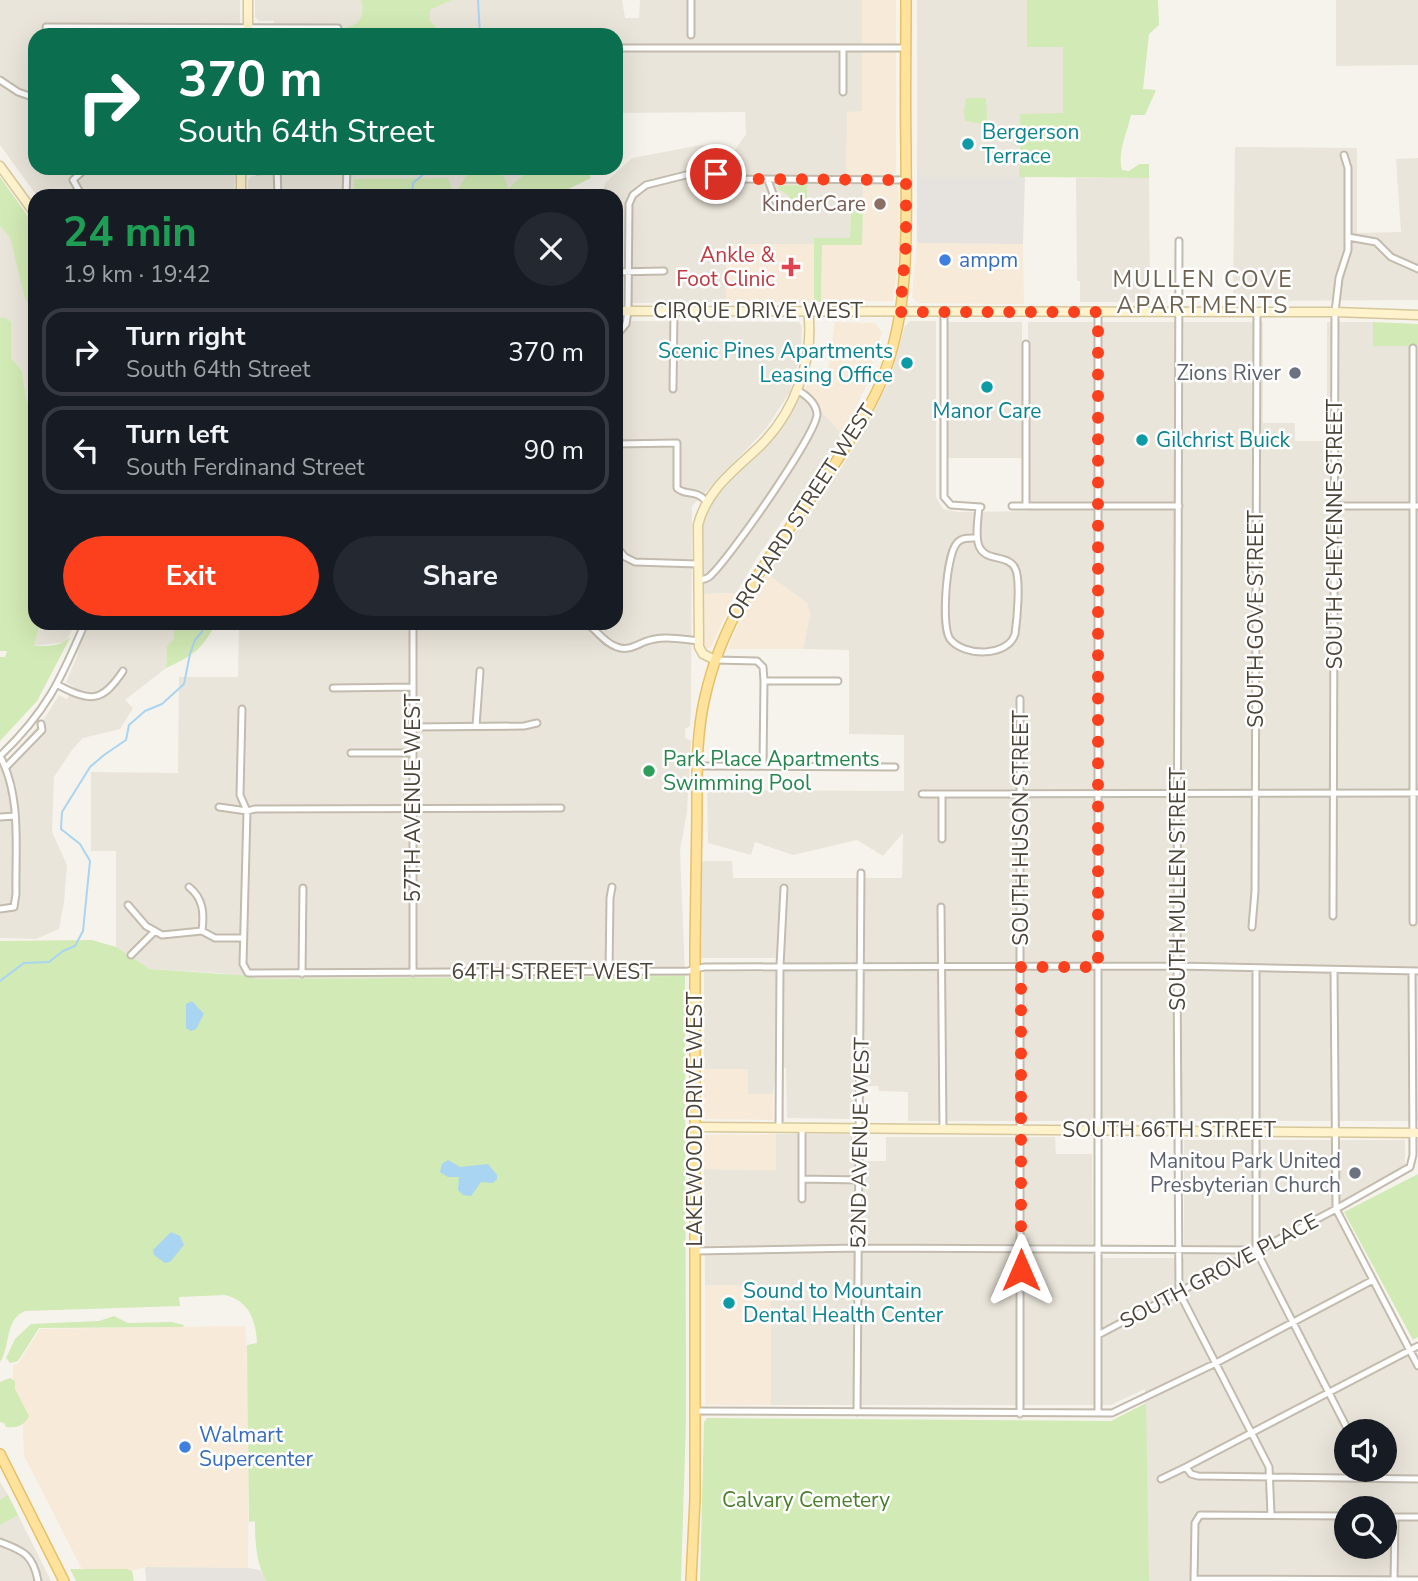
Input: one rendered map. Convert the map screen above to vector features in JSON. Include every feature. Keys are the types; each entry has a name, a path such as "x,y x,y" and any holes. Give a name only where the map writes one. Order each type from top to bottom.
{"main road":[{"name":"ORCHARD STREET WEST","path":"715,660 726,628 752,582 849,443 886,370 900,312 906,244 906,0"},
{"name":"LAKEWOOD DRIVE WEST","path":"691,1581 695,1411 697,766 701,719 715,660"},
{"path":"0,1454 64,1581"}],"street":[{"path":"248,0 248,28"},
{"path":"691,0 691,35"},
{"path":"46,27 158,28"},
{"path":"314,28 338,28"},
{"path":"623,48 905,48"},
{"path":"843,48 843,92"},
{"path":"0,80 18,92 28,95"},
{"name":"SOUTH CHEYENNE STREET","path":"1334,916 1335,312 1336,292 1348,254 1348,168 1344,155"},
{"path":"0,159 28,197"},
{"path":"0,166 28,204"},
{"path":"623,328 628,311 629,204 636,192 657,181 698,172 768,180 906,180"},
{"path":"78,175 73,180 78,189"},
{"path":"768,180 776,205"},
{"path":"1348,237 1377,242 1391,257 1418,269"},
{"name":"SOUTH MULLEN STREET","path":"1179,241 1179,1292 1269,1467 1271,1515"},
{"path":"623,272 664,271"},
{"name":"CIRQUE DRIVE WEST","path":"623,311 1335,312 1418,315"},
{"path":"673,388 674,311"},
{"path":"763,765 763,667 757,662 715,660 701,653 698,525 706,501 716,488 772,433 787,410 797,390 807,353 807,311"},
{"path":"944,312 943,492 945,500 951,505 980,507 977,538 983,552 1010,562 1017,572 1015,634 1010,644 1000,650 961,648 947,633 950,558 954,547 960,541 977,538"},
{"path":"1098,312 1098,1413"},
{"name":"SOUTH GOVE STREET","path":"1252,927 1256,792 1257,312"},
{"path":"1026,344 1026,506"},
{"path":"1412,922 1416,506 1413,348"},
{"path":"699,580 707,578 726,556 773,491 812,430 816,418 815,407 797,390"},
{"path":"623,444 677,443 677,488 681,492 697,493 706,501"},
{"path":"1012,506 1179,506"},
{"path":"1335,506 1416,506"},
{"path":"623,555 635,562 697,564"},
{"path":"0,909 13,908 16,905 16,894 12,784 0,756 30,726 58,685 82,630"},
{"name":"57TH AVENUE WEST","path":"413,630 413,973"},
{"path":"594,630 608,642 621,648 630,648 660,638 699,640"},
{"path":"58,685 80,695 97,696 111,689 123,671"},
{"path":"476,726 480,671"},
{"path":"764,681 838,681"},
{"path":"332,688 413,687"},
{"name":"SOUTH HUSON STREET","path":"1020,699 1020,1414"},
{"path":"128,905 155,931 166,935 202,931 215,937 243,938 247,811 240,795 242,709"},
{"path":"412,727 524,726 537,723"},
{"path":"6,767 42,730 41,724"},
{"path":"351,753 412,753"},
{"path":"697,766 895,767"},
{"path":"942,793 942,839"},
{"path":"922,794 1415,793"},
{"path":"219,807 247,811 561,808"},
{"path":"0,817 15,816"},
{"name":"52ND AVENUE WEST","path":"857,1412 861,873"},
{"path":"189,887 202,904 202,931"},
{"path":"609,972 612,887"},
{"path":"302,974 303,888"},
{"path":"779,1128 780,966 784,888"},
{"path":"941,907 943,1129"},
{"path":"131,955 155,931"},
{"name":"64TH STREET WEST","path":"243,938 243,964 246,971 252,974 688,971 704,967 862,965 1177,966 1415,971"},
{"path":"1256,968 1256,1250 1343,1419"},
{"path":"1334,970 1336,1209 1418,1366"},
{"path":"1415,971 1415,1133"},
{"name":"SOUTH 66TH STREET","path":"695,1127 1415,1133"},
{"path":"803,1128 803,1199"},
{"name":"SOUTH GROVE PLACE","path":"1098,1335 1407,1170 1412,1164 1415,1133"},
{"path":"803,1179 859,1180"},
{"path":"695,1251 859,1248 1256,1250"},
{"path":"695,1411 1020,1414 1116,1411 1216,1363 1373,1280"},
{"path":"1161,1479 1253,1434 1418,1346"},
{"path":"1186,1467 1191,1474 1198,1476 1334,1478"},
{"path":"1397,1479 1418,1479"},
{"path":"1334,1516 1212,1514 1198,1517 1195,1523 1194,1580 1418,1580"},
{"path":"1397,1517 1418,1517"},
{"path":"0,1542 25,1553 32,1561 37,1581"},
{"path":"1394,1559 1394,1581"}],"shaded area":[{"path":"0,0 240,0 240,28 28,28 28,175 235,175 234,189 32,189 0,145"},
{"path":"255,0 362,0 367,28 274,28 274,21 259,21 255,17"},
{"path":"452,0 622,0 625,18 639,18 640,0 862,0 862,112 848,112 846,178 864,177 863,208 851,212 850,238 814,238 814,244 726,244 726,302 623,303 623,189 603,189 605,183 614,175 623,175 623,166 632,158 701,145 735,150 746,134 745,112 623,113 623,28 436,28 430,21 430,10"},
{"path":"862,0 896,0 896,173 846,178 847,112 862,111"},
{"path":"917,0 1027,0 1027,47 1063,47 1063,114 1020,114 1019,177 917,177"},
{"path":"1336,0 1418,0 1418,65 1336,66"},
{"path":"1235,147 1357,148 1357,233 1401,232 1396,159 1418,158 1418,300 1233,301"},
{"path":"467,175 459,189 452,189 448,178 390,179 386,189 248,189 251,176"},
{"path":"502,175 523,175 509,189"},
{"path":"917,177 1025,177 1023,244 917,243"},
{"path":"1076,178 1149,178 1150,302 1080,302 1080,281 1077,281"},
{"path":"898,183 900,248 893,301 821,302 822,245 862,245 863,184"},
{"path":"0,203 13,226 28,304 28,403 22,371 11,358 11,322 0,318"},
{"path":"917,243 1023,244 1024,304 918,303 912,297"},
{"path":"726,244 814,244 814,302 726,302"},
{"path":"623,321 799,322 802,326 801,354 790,392 765,430 692,506 691,710 690,726 685,729 685,738 691,741 687,812 680,850 685,976 255,979 220,973 150,969 118,949 116,851 91,851 91,772 178,773 179,677 238,677 239,630 623,630"},
{"path":"910,321 936,321 936,497 943,509 958,512 1028,511 1028,322 1263,322 1263,423 1295,423 1295,441 1327,441 1327,322 1373,322 1373,346 1418,346 1418,1121 908,1121 908,1092 879,1091 878,1086 856,1086 855,1119 787,1118 786,1068 783,1067 783,958 701,958 701,861 732,861 733,878 902,878 903,833 883,856 857,840 793,855 755,842 751,855 708,843 707,790 904,791 904,735 849,734 849,650 803,649 810,614 807,603 766,573 840,470 868,424 891,376 905,326"},
{"path":"835,322 875,323 882,332 866,386 843,435 804,392 814,370 828,369"},
{"path":"947,322 1022,322 1022,458 947,458"},
{"path":"802,390 843,435 760,553 736,593 703,594 699,544 701,524 714,495 787,416"},
{"path":"766,573 807,603 810,614 803,649 728,649 744,610"},
{"path":"736,593 711,647 703,649 703,594"},
{"path":"38,630 72,630 66,642 34,646"},
{"path":"87,630 176,630 174,639 167,646 166,668 125,700 133,708 120,729 83,738 54,777 52,832 67,865 59,929 36,939 0,938 0,768 18,752 19,747 46,716 59,695 67,699 74,687 66,682"},
{"path":"704,972 776,972 776,1069 773,1094 747,1094 704,1069"},
{"path":"704,1069 748,1069 748,1094 773,1094 773,1120 704,1119"},
{"path":"776,1134 852,1134 853,1161 886,1161 886,1137 1055,1137 1056,1154 1092,1154 1093,1258 1184,1258 1184,1140 1405,1140 1405,1171 1336,1209 1410,1350 1418,1346 1418,1581 1148,1581 1145,1389 1111,1405 771,1405 771,1285 705,1285 704,1169 775,1170"},
{"path":"776,1134 776,1170 704,1169 704,1135"},
{"path":"705,1285 771,1285 771,1405 705,1405"},
{"path":"245,1326 249,1378 248,1568 145,1567 131,1571 82,1569 24,1456 22,1407 12,1391 13,1365 18,1364 40,1329"},
{"path":"0,1482 8,1495 51,1581 0,1581"},
{"path":"145,1567 248,1568 260,1570 266,1581 146,1581"}],"green space":[{"path":"361,0 452,0 430,10 430,21 436,28 344,28 358,22 363,10"},
{"path":"1027,0 1158,0 1159,25 1149,34 1143,89 1156,90 1145,115 1131,115 1121,156 1122,170 1129,171 1139,164 1149,164 1149,178 1019,177 1020,114 1063,113 1063,47 1027,47"},
{"path":"966,98 986,98 987,121 982,124 965,121"},
{"path":"467,175 502,175 508,189 458,189"},
{"path":"523,175 590,175 591,178 568,189 508,189"},
{"path":"0,177 28,216 28,304 10,237 0,226"},
{"path":"448,178 453,189 354,189 354,179"},
{"path":"807,185 807,209 791,206 789,196 777,188 778,186"},
{"path":"863,208 862,245 822,245 821,302 814,301 814,238 850,238 851,211"},
{"path":"0,318 6,318 11,322 11,358 22,371 28,403 28,630 38,630 34,646 59,644 71,636 37,701 0,741 0,657 5,657 7,651 0,651"},
{"path":"1373,322 1418,324 1418,346 1373,346"},
{"path":"175,630 212,630 196,651 166,668 167,646 174,639"},
{"path":"92,940 116,947 150,969 252,976 255,979 685,976 686,1420 681,1581 266,1581 257,1552 255,1521 249,1522 247,1345 257,1343 256,1335 250,1313 240,1302 225,1295 179,1297 180,1306 25,1311 18,1315 11,1327 0,1362 0,941"},
{"path":"1418,1174 1418,1337 1413,1340 1344,1212"},
{"path":"114,1316 128,1323 172,1322 184,1325 39,1328 18,1361 10,1363 6,1358 15,1339 31,1324 99,1321"},
{"path":"10,1378 15,1381 15,1389 29,1416 20,1426 6,1427 0,1422 0,1382"},
{"name":"Calvary Cemetery","path":"1146,1403 1149,1581 700,1581 704,1422 707,1418 1111,1421"},
{"path":"8,1495 18,1515 0,1525 0,1500"},
{"path":"70,1569 127,1569 132,1571 134,1581 76,1581"}],"water":[{"path":"192,1001 204,1014 196,1029 191,1031 186,1028 186,1004"},
{"path":"448,1160 460,1167 488,1164 497,1179 493,1183 481,1182 471,1196 463,1195 458,1190 459,1177 448,1177 440,1172 442,1164"},
{"path":"171,1232 180,1236 184,1245 170,1262 165,1263 154,1255 153,1250"}],"waterway":[{"path":"478,0 480,28"},
{"path":"413,189 413,183 423,175"},
{"path":"0,981 24,963 49,962 75,946 83,931 90,861 80,844 61,829 62,812 90,767 126,740 129,725 145,711 162,704 184,684 190,654 202,630"}],"place":[{"name":"Bergerson Terrace","path":"968,144"},
{"name":"KinderCare","path":"880,204"},
{"name":"ampm","path":"945,260"},
{"name":"Ankle & Foot Clinic","path":"791,267"},
{"name":"Scenic Pines Apartments Leasing Office","path":"907,363"},
{"name":"Zions River","path":"1295,373"},
{"name":"Manor Care","path":"987,387"},
{"name":"Gilchrist Buick","path":"1142,440"},
{"name":"Park Place Apartments Swimming Pool","path":"649,771"},
{"name":"Manitou Park United Presbyterian Church","path":"1355,1173"},
{"name":"Sound to Mountain Dental Health Center","path":"729,1303"},
{"name":"Walmart Supercenter","path":"185,1447"}],"district":[{"name":"MULLEN COVE APARTMENTS","path":"1203,292"}],"route":[{"path":"716,174 742,179 906,180 906,244 900,312 1098,312 1098,967 1021,967 1021,1270"}]}
